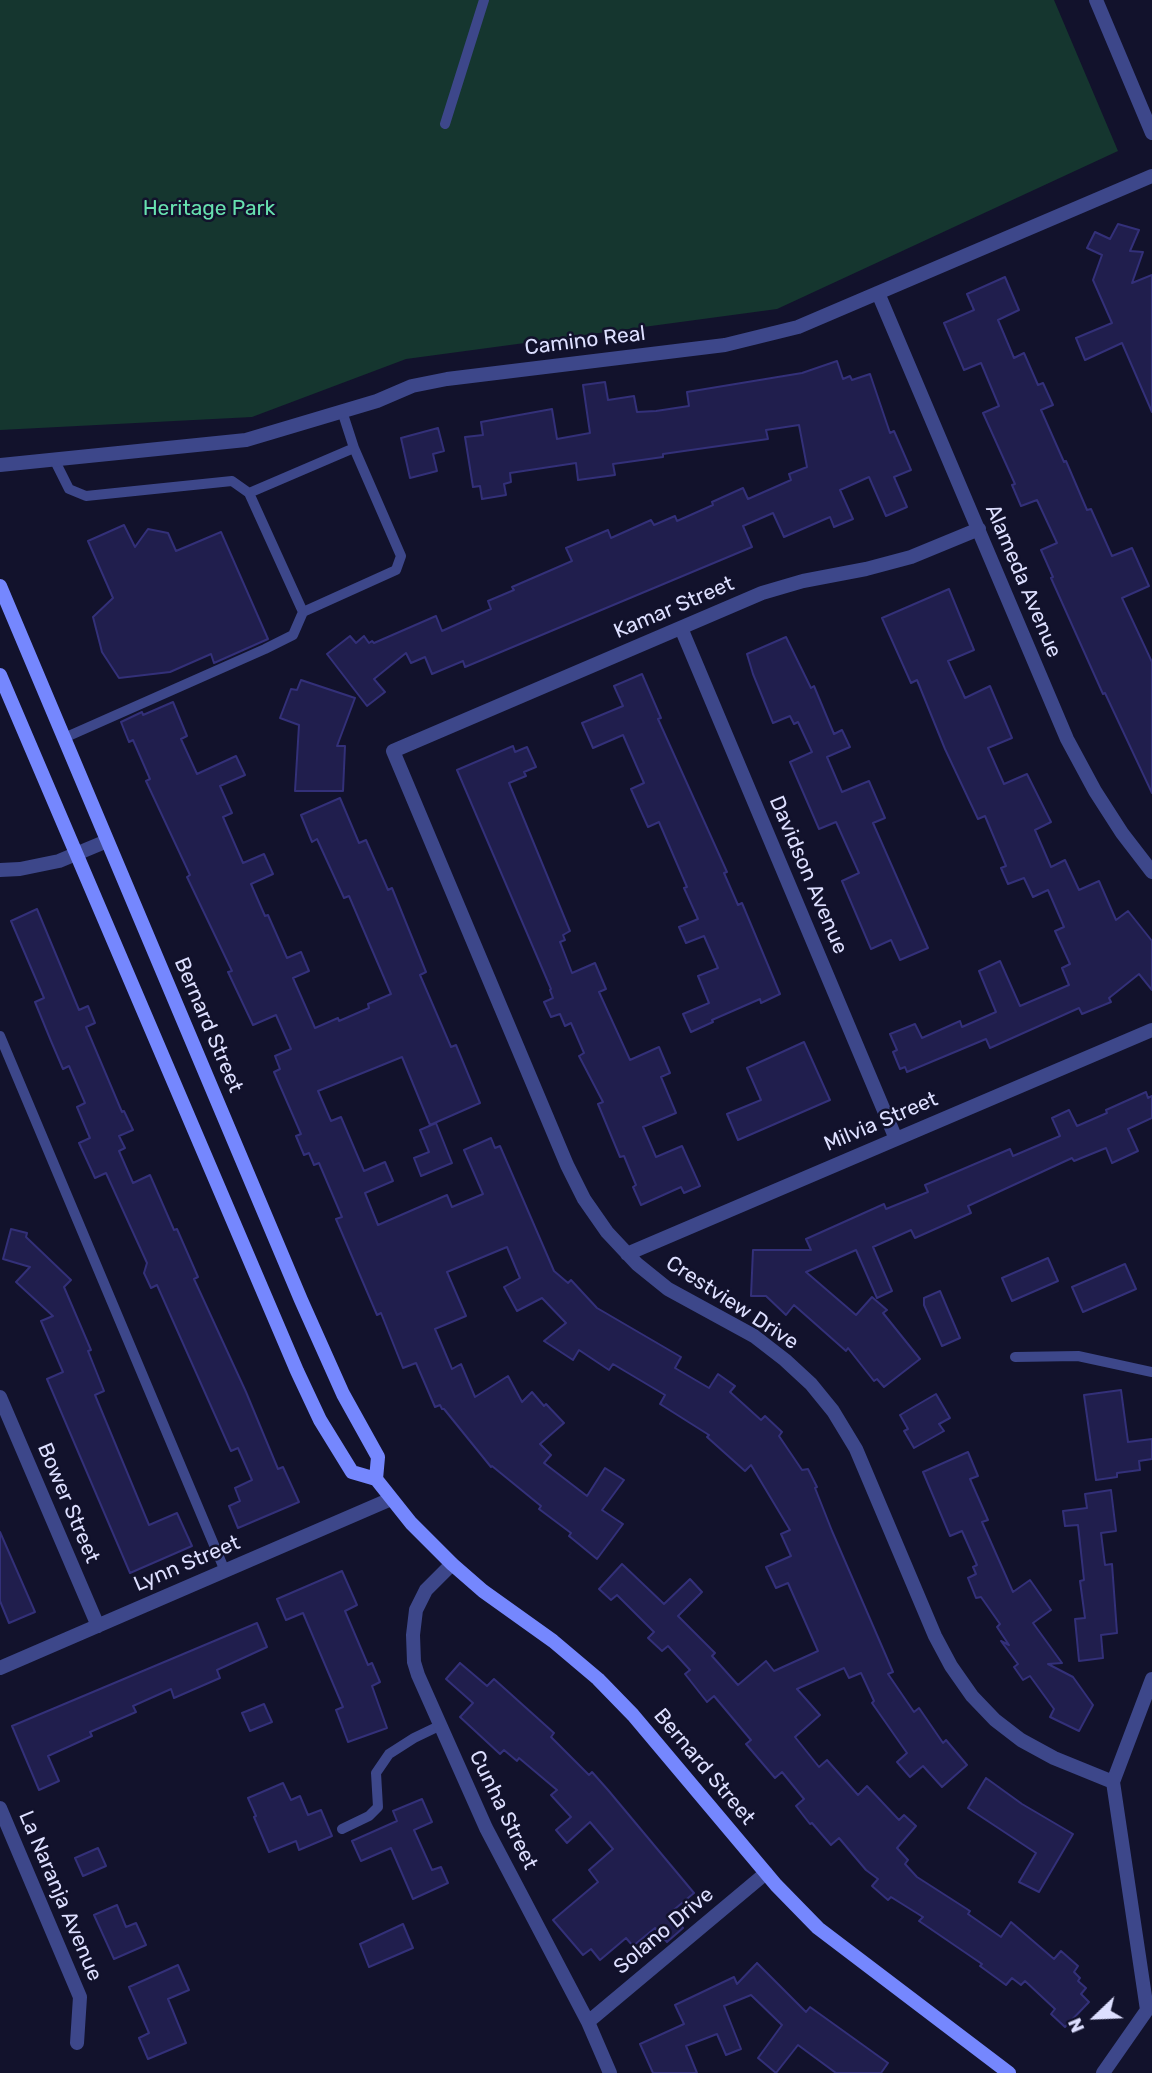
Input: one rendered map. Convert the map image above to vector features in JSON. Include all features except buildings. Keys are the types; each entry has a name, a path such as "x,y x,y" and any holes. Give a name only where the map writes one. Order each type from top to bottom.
{"street":[{"path":"1096,0 1152,133"},
{"name":"Camino Real","path":"0,465 246,440 377,401 412,386 447,379 725,345 797,327 1152,176"},
{"name":"Alameda Avenue","path":"878,293 1067,738 1095,792 1152,872"},
{"name":"Kamar Street","path":"393,751 762,593 911,557 979,529"},
{"name":"Bernard Street","path":"0,586 301,1300 343,1394 377,1457 376,1479"},
{"name":"Davidson Avenue","path":"681,628 896,1139"},
{"name":"Bernard Street","path":"0,675 297,1371 320,1420 352,1472 376,1479 391,1499 452,1564 598,1679 633,1715 766,1873 818,1928 1009,2073"},
{"name":"Crestview Drive","path":"393,751 567,1165 584,1199 607,1232 626,1254 668,1289 754,1336 811,1384 833,1411 856,1449 935,1636 951,1666 972,1696 995,1720 1021,1740 1054,1758 1113,1782"},
{"path":"0,870 20,869 76,855 107,841"},
{"name":"Milvia Street","path":"626,1254 1152,1030"},
{"name":"Bower Street","path":"0,1397 98,1626"},
{"name":"Lynn Street","path":"0,1668 391,1499"},
{"name":"Cunha Street","path":"452,1564 426,1590 416,1609 414,1662 439,1726 486,1828 588,2022 610,2073"},
{"path":"1103,2073 1147,2010 1113,1782 1152,1679"},
{"name":"La Naranja Avenue","path":"0,1808 80,1997 77,2043"},
{"name":"Solano Drive","path":"588,2022 766,1873"}],"lane":[{"path":"445,124 484,0"},
{"path":"64,738 275,645 293,635 303,612 396,570 401,556 354,448 342,411"},
{"path":"249,493 354,448"},
{"path":"54,459 69,489 86,496 232,481 249,493 303,612"},
{"path":"0,1036 225,1571"},
{"path":"1015,1357 1078,1356 1152,1372"},
{"path":"342,1829 369,1816 378,1807 376,1773 389,1754 439,1726"}],"green space":[{"name":"Heritage Park","path":"0,0 1054,0 1118,151 777,309 406,359 252,417 0,430"}]}
